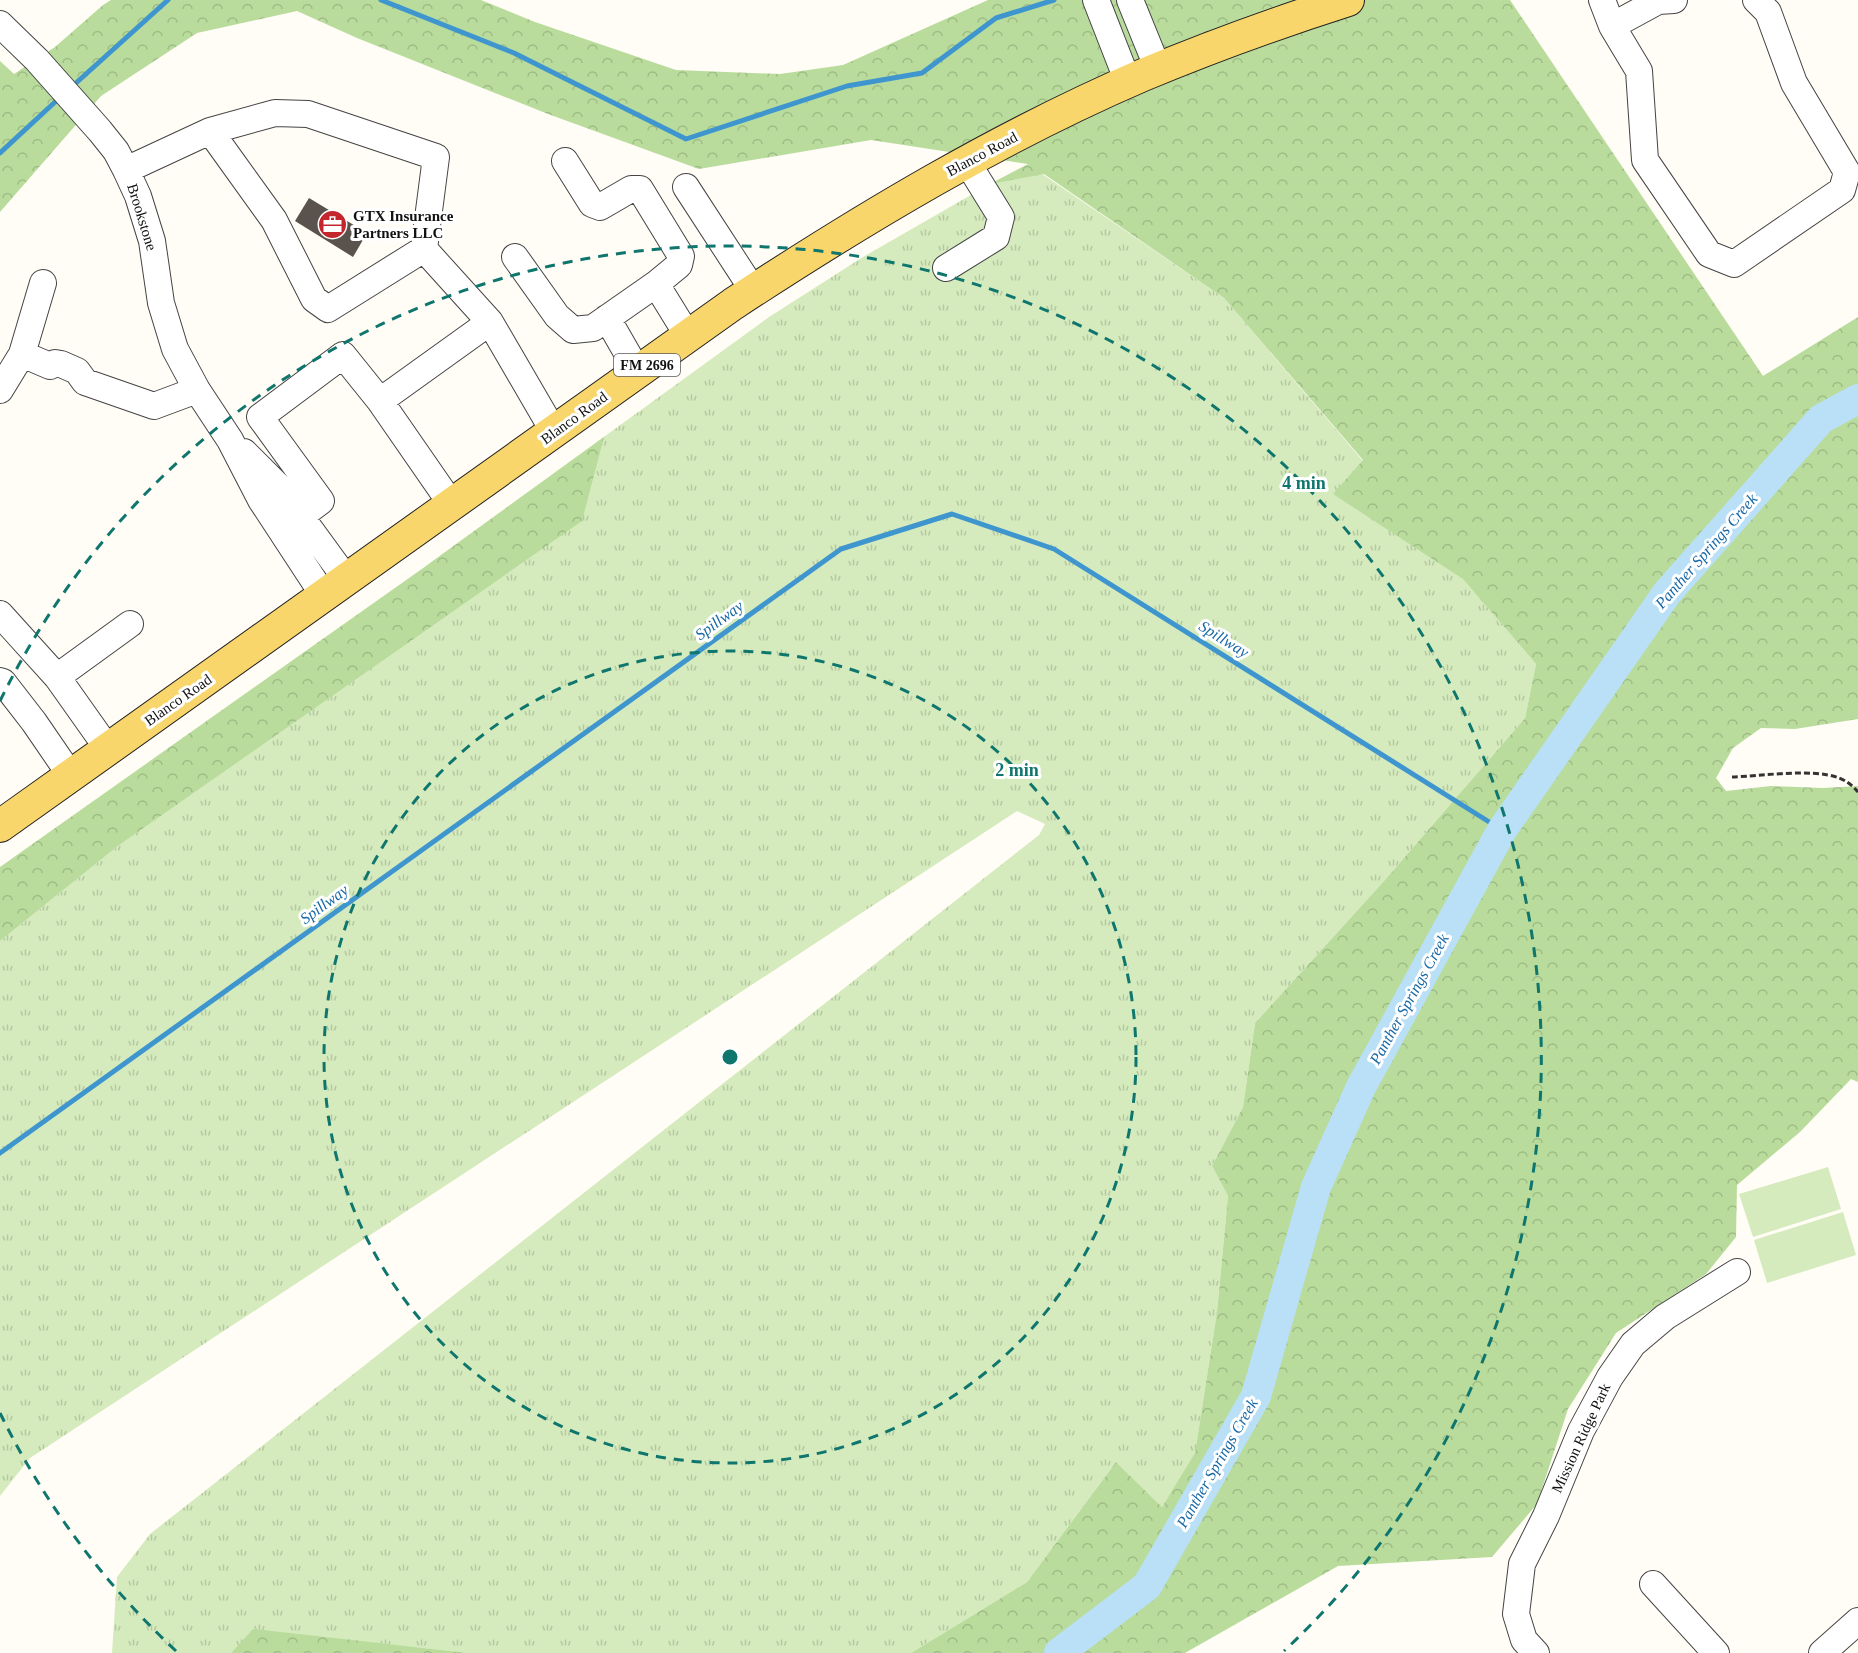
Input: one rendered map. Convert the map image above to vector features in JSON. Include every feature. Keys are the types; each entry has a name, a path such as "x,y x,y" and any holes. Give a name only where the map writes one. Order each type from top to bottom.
{"main road":[{"name":"Blanco Road","path":"3,818 71,776 688,336 814,250 994,146 1128,82 1267,28 1348,0"}],"street":[{"path":"1096,0 1128,82"},
{"path":"1130,0 1158,69"},
{"path":"1602,0 1612,26 1639,71 1645,160 1709,254 1734,264 1842,190 1847,172 1794,83 1768,12 1756,0"},
{"path":"1612,26 1658,1 1674,0"},
{"name":"Brookstone","path":"0,24 37,60 116,151 138,196 152,241 161,303 176,349 197,390 231,440 261,500 335,588"},
{"path":"126,170 210,131 275,113 308,114 436,157 424,249 490,322 554,432"},
{"path":"210,131 274,220 314,299 328,309 424,249"},
{"path":"515,258 556,316 573,330 593,328 679,266 681,256 640,189 631,189 600,207 592,204 565,161"},
{"path":"946,268 996,237 1001,217 967,162"},
{"path":"686,187 753,290"},
{"path":"0,390 22,354 43,283"},
{"path":"656,284 688,336"},
{"path":"607,318 638,372"},
{"path":"380,401 490,322"},
{"path":"22,354 50,366 51,373 70,385 77,386 85,382 154,406 197,390"},
{"path":"301,516 321,501 261,417 343,355 380,401 452,505"},
{"name":"Brookstone","path":"231,440 280,488 301,516 335,588"},
{"path":"0,614 57,677 108,749"},
{"path":"57,677 130,624"},
{"path":"0,681 34,722 71,776"},
{"name":"Mission Ridge Park","path":"1536,1653 1524,1641 1516,1614 1522,1564 1546,1516 1581,1431 1605,1386 1633,1344 1665,1317 1737,1272"},
{"path":"1653,1584 1716,1653"},
{"path":"1822,1653 1858,1621"}],"path":[{"path":"1732,777 1822,775 1839,778 1858,792"}],"green space":[{"path":"111,0 481,0 535,22 676,70 780,74 843,65 988,0 1510,0 1763,376 1858,317 1858,719 1795,729 1761,728 1733,748 1716,778 1726,791 1771,786 1823,788 1858,786 1858,1082 1851,1079 1800,1132 1737,1185 1736,1237 1706,1274 1616,1333 1568,1409 1537,1504 1492,1557 1338,1566 1185,1653 911,1653 1027,1582 1116,1462 1162,1507 1195,1453 1217,1312 1228,1196 1212,1166 1243,1107 1255,1023 1384,881 1525,718 1536,664 1463,579 1333,494 1363,460 1224,298 1044,174 990,184 1028,164 871,140 699,169 548,114 357,38 297,11 197,33 101,96 0,212 0,61 14,74 55,47"},
{"path":"1029,165 1224,298 1536,664 1525,718 1384,881 1255,1023 1243,1107 1212,1166 1228,1196 1217,1312 1195,1454 1162,1507 1116,1462 1027,1582 911,1653 468,1653 253,1630 231,1653 112,1653 117,1577 150,1534 1039,835 1045,824 1017,811 30,1458 0,1496 0,941 118,846 458,607 426,566 769,317 863,257 990,184"},
{"path":"604,437 582,521 118,846 0,941 0,867 426,566"},
{"path":"1828,1167 1841,1209 1753,1237 1739,1194"},
{"path":"1843,1212 1856,1255 1767,1283 1754,1240"},
{"path":"253,1629 468,1653 231,1653"}],"building":[{"path":"309,198 367,233 353,257 295,221"}],"waterway":[{"path":"76,83 168,0"},
{"path":"381,0 514,53 686,139 847,86 922,73 996,18 1054,0"},
{"path":"0,153 55,102"},
{"name":"Panther Springs Creek","path":"1059,1653 1147,1586 1256,1396 1316,1187 1361,1087 1502,830 1667,593 1821,419 1858,399"},
{"name":"Spillway","path":"0,1153 841,549 952,514 1054,549 1502,830"}],"place":[{"name":"GTX Insurance Partners LLC","path":"332,225"}]}
